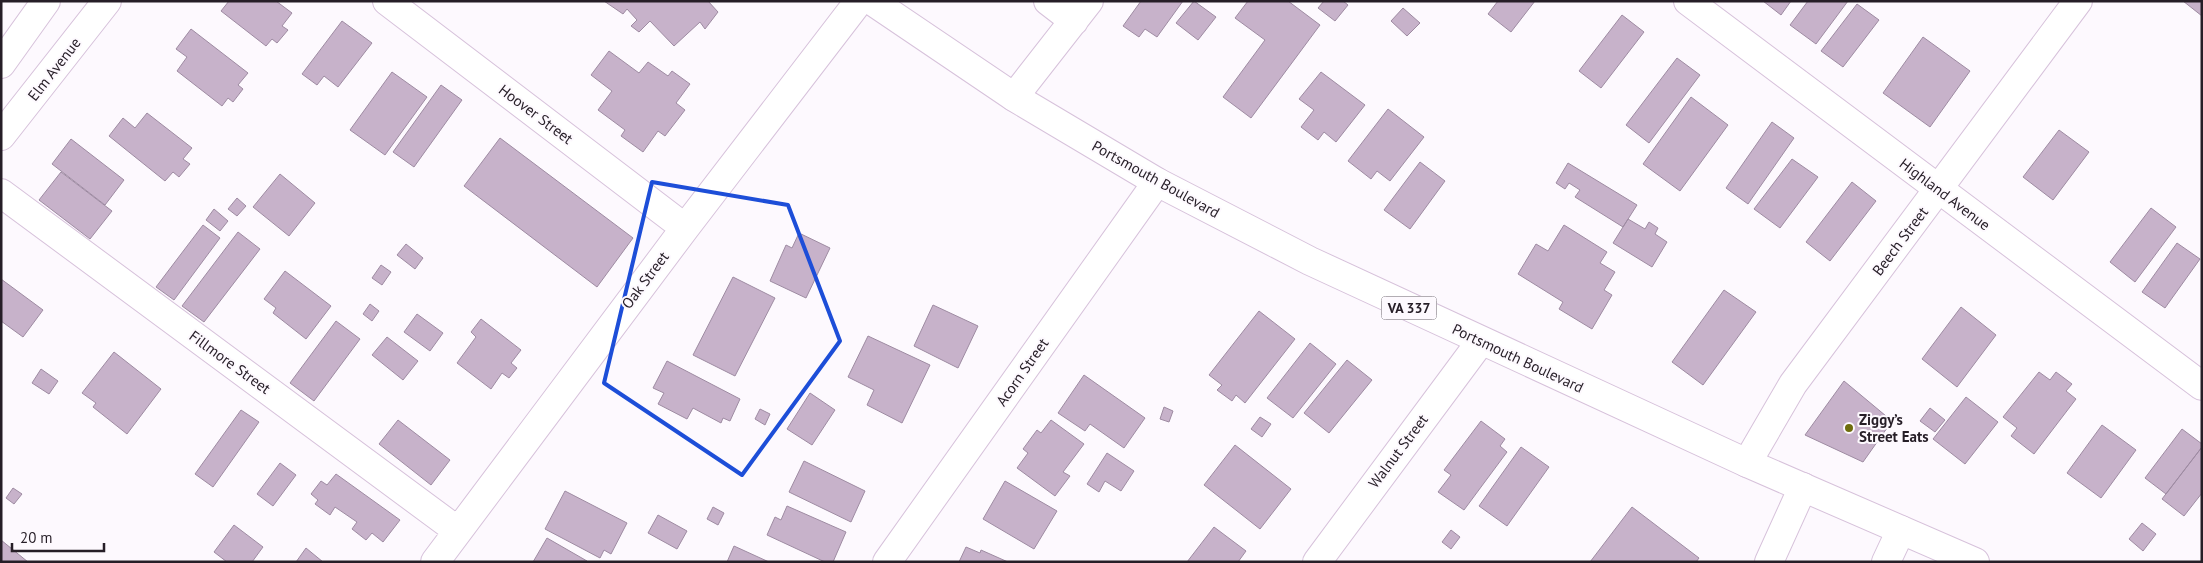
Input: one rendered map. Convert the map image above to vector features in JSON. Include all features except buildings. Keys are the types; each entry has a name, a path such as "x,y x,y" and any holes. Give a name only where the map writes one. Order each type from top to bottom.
{"street":[{"path":"1,64 46,1"},
{"name":"Elm Avenue","path":"1,136 107,1"},
{"name":"Hoover Street","path":"387,1 685,228"},
{"name":"Oak Street","path":"435,562 685,228 859,1"},
{"name":"Portsmouth Boulevard","path":"872,1 1014,97 1156,182 1310,261 1747,463 1975,562"},
{"path":"1014,97 1081,11 1048,1"},
{"name":"Highland Avenue","path":"1688,1 2202,386"},
{"name":"Beech Street","path":"1747,463 1793,384 2078,1"},
{"name":"Acorn Street","path":"887,562 1156,182"},
{"name":"Fillmore Street","path":"1,194 458,531"},
{"name":"Walnut Street","path":"1317,562 1481,341"},
{"path":"1770,562 1803,487"},
{"path":"1886,562 1901,530"}],"highlighted area":[{"path":"652,182 788,205 840,341 742,475 604,383"}],"place":[{"name":"Ziggy’s Street Eats","path":"1849,428"}]}
